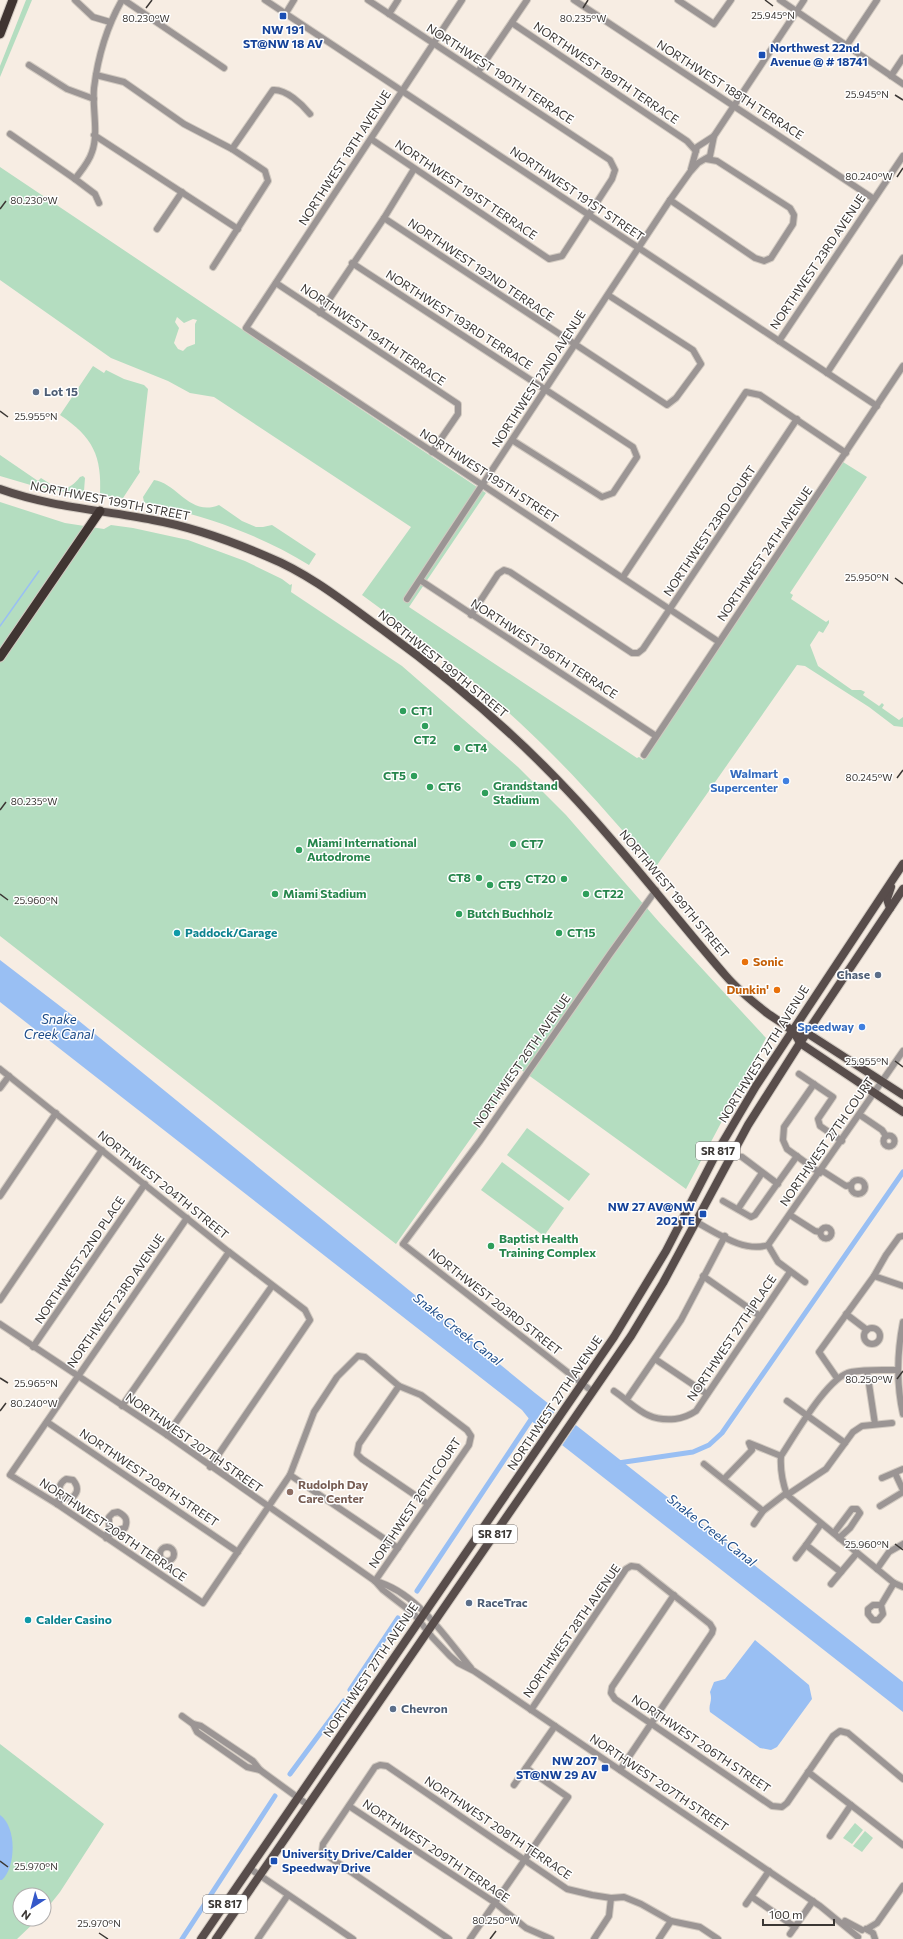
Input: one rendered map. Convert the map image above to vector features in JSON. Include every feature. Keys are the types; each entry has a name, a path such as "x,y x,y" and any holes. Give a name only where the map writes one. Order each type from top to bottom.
{"highway":[{"path":"0,34 13,0"},
{"path":"0,657 100,511"}],"main road":[{"name":"NORTHWEST 199TH STREET","path":"0,489 38,501 157,520 191,528 272,558 309,579 347,604 406,647 463,693 568,790 656,890 729,979 767,1013 792,1030 807,1033 903,1095"},
{"name":"NORTHWEST 27TH AVENUE","path":"201,1939 629,1314 652,1276 717,1152 756,1086 903,864"},
{"path":"890,908 887,899 892,880"},
{"name":"NORTHWEST 27TH AVENUE","path":"216,1939 631,1336 663,1283 748,1125 800,1043 903,889"},
{"name":"NORTHWEST 199TH STREET","path":"792,1030 800,1043 903,1112"},
{"path":"717,1152 729,1159"},
{"path":"652,1276 663,1283"},
{"path":"361,1705 372,1712"}],"street":[{"path":"75,0 92,17 110,22"},
{"path":"75,179 92,152 94,135 94,99 99,58 110,22 123,0 224,68"},
{"name":"NORTHWEST 191ST STREET","path":"265,0 877,406"},
{"path":"286,13 294,0"},
{"name":"NORTHWEST 190TH TERRACE","path":"368,0 610,160 615,170 612,179 589,214"},
{"path":"389,14 398,0"},
{"name":"NORTHWEST 19TH AVENUE","path":"246,328 462,0"},
{"path":"478,72 527,0"},
{"name":"NORTHWEST 188TH TERRACE","path":"574,0 874,199"},
{"path":"678,0 714,24 731,0"},
{"path":"780,0 903,84"},
{"path":"705,159 710,156 714,136 804,0"},
{"path":"847,45 877,0"},
{"name":"NORTHWEST 189TH TERRACE","path":"512,23 688,142 696,152"},
{"path":"891,76 903,58"},
{"path":"30,64 67,90 94,99"},
{"path":"96,75 124,82 184,124 232,149 265,171 268,181 213,267"},
{"path":"232,149 273,90 280,90 286,93 310,114"},
{"path":"10,134 95,194 99,203"},
{"path":"94,135 238,229"},
{"path":"670,200 755,258 764,260 770,258 793,224 794,215 790,208 717,161 700,158 696,152 702,144 714,136"},
{"name":"NORTHWEST 191ST TERRACE","path":"371,139 549,259 562,256 589,214"},
{"name":"NORTHWEST 189TH TERRACE","path":"688,142 702,144"},
{"path":"702,144 708,145 717,161"},
{"name":"NORTHWEST 22ND AVENUE","path":"690,172 696,152"},
{"name":"NORTHWEST 23RD AVENUE","path":"779,341 903,156"},
{"name":"NORTHWEST 22ND AVENUE","path":"407,599 670,200 690,172 705,159"},
{"path":"320,313 352,263 384,218 414,168"},
{"path":"158,229 182,192"},
{"name":"NORTHWEST 192ND TERRACE","path":"384,218 573,345 667,405 676,398 701,364 693,350 608,295"},
{"path":"827,372 903,258"},
{"name":"NORTHWEST 193RD TERRACE","path":"352,263 633,447 637,457 614,492 602,497 512,440"},
{"name":"NORTHWEST 194TH TERRACE","path":"276,283 458,404 458,414 432,452"},
{"name":"NORTHWEST 195TH STREET","path":"246,328 432,452 623,576 719,642"},
{"name":"NORTHWEST 24TH AVENUE","path":"644,755 903,366"},
{"path":"623,576 746,392 760,394 846,453"},
{"name":"NORTHWEST 23RD COURT","path":"471,615 498,574 504,570 510,572 632,652 638,653 643,649 671,609 797,419"},
{"name":"NORTHWEST 196TH TERRACE","path":"420,580 656,736"},
{"name":"NORTHWEST 26TH AVENUE","path":"403,1244 480,1141 656,890"},
{"name":"NORTHWEST 27TH COURT","path":"768,1245 842,1141 903,1051"},
{"name":"NORTHWEST 204TH STREET","path":"0,1068 229,1252 305,1310 310,1320 210,1467"},
{"path":"799,1074 833,1097 818,1119 820,1126 842,1141"},
{"path":"0,1088 9,1076"},
{"path":"814,1084 783,1130 783,1140 787,1149 797,1156 846,1186 851,1185"},
{"path":"0,1196 56,1113"},
{"path":"860,1115 882,1130 886,1136"},
{"path":"0,1300 102,1150"},
{"path":"723,1201 751,1217 755,1215 797,1156"},
{"path":"742,1157 778,1184"},
{"path":"738,1209 762,1173"},
{"name":"NORTHWEST 22ND PLACE","path":"33,1347 145,1184"},
{"path":"790,1215 815,1231 820,1232"},
{"name":"NORTHWEST 23RD AVENUE","path":"10,1475 187,1218"},
{"path":"696,1222 746,1246 760,1248 768,1245 778,1262 804,1282"},
{"path":"614,1391 627,1400 681,1320 725,1236"},
{"path":"837,1378 819,1352 874,1276 886,1255 899,1237 903,1236"},
{"name":"NORTHWEST 203RD STREET","path":"403,1244 593,1392"},
{"path":"122,1406 229,1252"},
{"name":"NORTHWEST 27TH PLACE","path":"627,1400 651,1418 663,1420 691,1415 707,1394 790,1272"},
{"path":"703,1276 760,1316"},
{"path":"874,1276 903,1286"},
{"path":"167,1436 272,1286"},
{"path":"846,1314 867,1330"},
{"path":"903,1322 898,1352 900,1398 903,1414"},
{"name":"NORTHWEST 207TH STREET","path":"0,1324 167,1436 376,1581 383,1590 404,1605 458,1663 474,1671 832,1914 859,1938"},
{"path":"238,1552 290,1474 314,1412 337,1377 358,1356 366,1358 399,1386 359,1444 357,1454 362,1459 428,1504"},
{"path":"655,1359 707,1394"},
{"path":"898,1370 851,1372 837,1378 808,1416 782,1456 782,1482 787,1495 894,1583 903,1587"},
{"path":"867,1371 874,1424"},
{"name":"NORTHWEST 26TH COURT","path":"376,1581 469,1445 471,1436 467,1430 421,1396 399,1386"},
{"path":"787,1401 845,1442"},
{"name":"NORTHWEST 208TH STREET","path":"47,1422 238,1552"},
{"path":"754,1524 763,1511 785,1494 787,1495 826,1469 853,1432 862,1426 892,1423"},
{"path":"724,1479 752,1450 749,1443 782,1456"},
{"path":"704,1464 763,1511"},
{"path":"882,1478 903,1469"},
{"path":"880,1506 903,1491 895,1473"},
{"path":"290,1474 398,1548"},
{"name":"NORTHWEST 208TH TERRACE","path":"10,1475 57,1504 203,1603 238,1552"},
{"path":"66,1479 73,1480 78,1488 76,1495 73,1497 64,1498 57,1504 61,1496 59,1487 61,1482 66,1479"},
{"path":"834,1533 852,1509 857,1509 860,1514 858,1519 839,1538"},
{"path":"796,1558 821,1524"},
{"path":"806,1545 841,1572"},
{"path":"877,1569 889,1552 902,1545"},
{"path":"831,1584 857,1553"},
{"path":"156,1572 163,1560"},
{"name":"NORTHWEST 28TH AVENUE","path":"531,1710 626,1569 631,1566 638,1567 674,1595"},
{"name":"NORTHWEST 207TH STREET","path":"376,1581 388,1584 419,1606 474,1671"},
{"path":"881,1605 894,1583"},
{"path":"620,1770 709,1639 712,1629 710,1624 674,1595"},
{"name":"NORTHWEST 206TH STREET","path":"674,1595 612,1686 611,1693 615,1699 772,1806 782,1807 788,1803 808,1772"},
{"path":"182,1716 193,1724 197,1732 247,1767 260,1770 308,1805"},
{"path":"514,1785 555,1726"},
{"path":"903,1779 848,1733 840,1732 833,1736 808,1772 903,1845"},
{"name":"NORTHWEST 208TH TERRACE","path":"349,1806 375,1767 380,1765 387,1766 568,1889 611,1898 624,1897 641,1904 671,1921 700,1927 718,1939"},
{"path":"470,1939 494,1902 568,1797 526,1768"},
{"path":"830,1836 851,1805"},
{"path":"349,1806 323,1844 322,1852 449,1939"},
{"name":"NORTHWEST 209TH TERRACE","path":"349,1806 494,1902 526,1928 552,1939"},
{"path":"249,1868 353,1939"},
{"path":"746,1904 769,1871"},
{"path":"859,1938 865,1930 877,1923 903,1886"},
{"path":"259,1939 288,1895"},
{"path":"752,1897 795,1927"},
{"path":"594,1939 609,1916 611,1898"},
{"path":"790,1934 813,1901"},
{"name":"NORTHWEST 207TH STREET","path":"832,1914 865,1930 875,1937"},
{"path":"659,1939 671,1921"},
{"path":"875,1937 877,1923"}],"green space":[{"path":"26,0 32,0 0,77 0,66"},
{"path":"0,167 486,493 409,607 637,758 639,757 643,760 843,462 867,477 790,593 793,595 791,599 826,622 829,620 829,623 823,633 819,631 810,645 818,666 852,690 861,690 865,692 863,695 879,706 882,703 884,705 882,708 899,720 903,717 903,727 894,726 869,707 805,666 797,665 655,868 579,782 531,733 461,671 362,595 411,527 214,397 190,393 168,381 111,358 0,280","holes":["177,317 184,323 193,319 197,320 195,324 195,344 187,347 183,351 178,349 174,343 179,328 175,322"]},
{"path":"93,366 104,373 106,370 124,379 144,385 148,389 139,469 140,472 123,498 100,495 99,469 97,458 93,449 88,440 80,431 60,415"},
{"path":"0,455 38,481 41,478 57,487 66,488 71,486 83,476 85,478 84,491 81,495 34,486 0,476"},
{"path":"154,480 162,482 184,498 200,507 219,505 242,521 256,527 272,525 316,554 309,565 271,544 232,527 190,514 148,504 144,502 143,497"},
{"name":"Miami International Autodrome","path":"0,502 65,523 104,529 111,525 133,528 188,540 245,561 282,579 290,585 292,584 291,592 402,666 518,767 566,815 659,922 766,1038 686,1189 520,1069 396,1244 0,936"},
{"path":"527,1128 590,1174 569,1201 507,1155"},
{"path":"502,1162 564,1208 544,1236 481,1190"},
{"path":"0,1744 104,1824 52,1902 52,1887 12,1887 12,1927 30,1927 17,1939 0,1939"},
{"path":"855,1823 863,1830 852,1844 843,1838"},
{"path":"865,1831 873,1838 862,1852 853,1846"}],"water":[{"name":"Snake Creek Canal","path":"0,960 73,1016 535,1393 903,1682 903,1712 530,1420 522,1410 0,1002"},
{"path":"755,1640 809,1685 812,1699 777,1747 771,1750 760,1748 710,1712 710,1692 714,1682 725,1679"},
{"path":"0,1815 6,1821 9,1828 13,1847 10,1866 7,1874 2,1880 0,1880"}],"pier":[{"path":"557,1408 577,1423 561,1447 541,1431"}],"waterway":[{"path":"0,626 39,571"},
{"path":"618,1463 693,1452 709,1445 722,1433 903,1172"},
{"path":"417,1591 534,1415"},
{"path":"350,1690 398,1618"},
{"path":"290,1774 344,1701"},
{"path":"182,1939 275,1796"}],"place":[{"name":"NW 191 ST@NW 18 AV","path":"283,16"},
{"name":"Northwest 22nd Avenue @ # 18741","path":"762,55"},
{"name":"Lot 15","path":"36,392"},
{"name":"CT1","path":"403,711"},
{"name":"CT2","path":"425,726"},
{"name":"CT4","path":"457,748"},
{"name":"CT5","path":"414,776"},
{"name":"Walmart Supercenter","path":"786,781"},
{"name":"CT6","path":"430,787"},
{"name":"Grandstand Stadium","path":"485,793"},
{"name":"CT7","path":"513,844"},
{"name":"Miami International Autodrome","path":"299,850"},
{"name":"CT8","path":"479,878"},
{"name":"CT20","path":"564,879"},
{"name":"CT9","path":"490,885"},
{"name":"Miami Stadium","path":"275,894"},
{"name":"CT22","path":"586,894"},
{"name":"Butch Buchholz","path":"459,914"},
{"name":"Paddock/Garage","path":"177,933"},
{"name":"CT15","path":"559,933"},
{"name":"Sonic","path":"745,962"},
{"name":"Chase","path":"878,975"},
{"name":"Dunkin'","path":"777,990"},
{"name":"Speedway","path":"862,1027"},
{"name":"NW 27 AV@NW 202 TE","path":"703,1214"},
{"name":"Baptist Health Training Complex","path":"491,1246"},
{"name":"Rudolph Day Care Center","path":"290,1492"},
{"name":"RaceTrac","path":"469,1603"},
{"name":"Calder Casino","path":"28,1620"},
{"name":"Chevron","path":"393,1709"},
{"name":"NW 207 ST@NW 29 AV","path":"605,1768"},
{"name":"University Drive/Calder Speedway Drive","path":"274,1861"}]}
